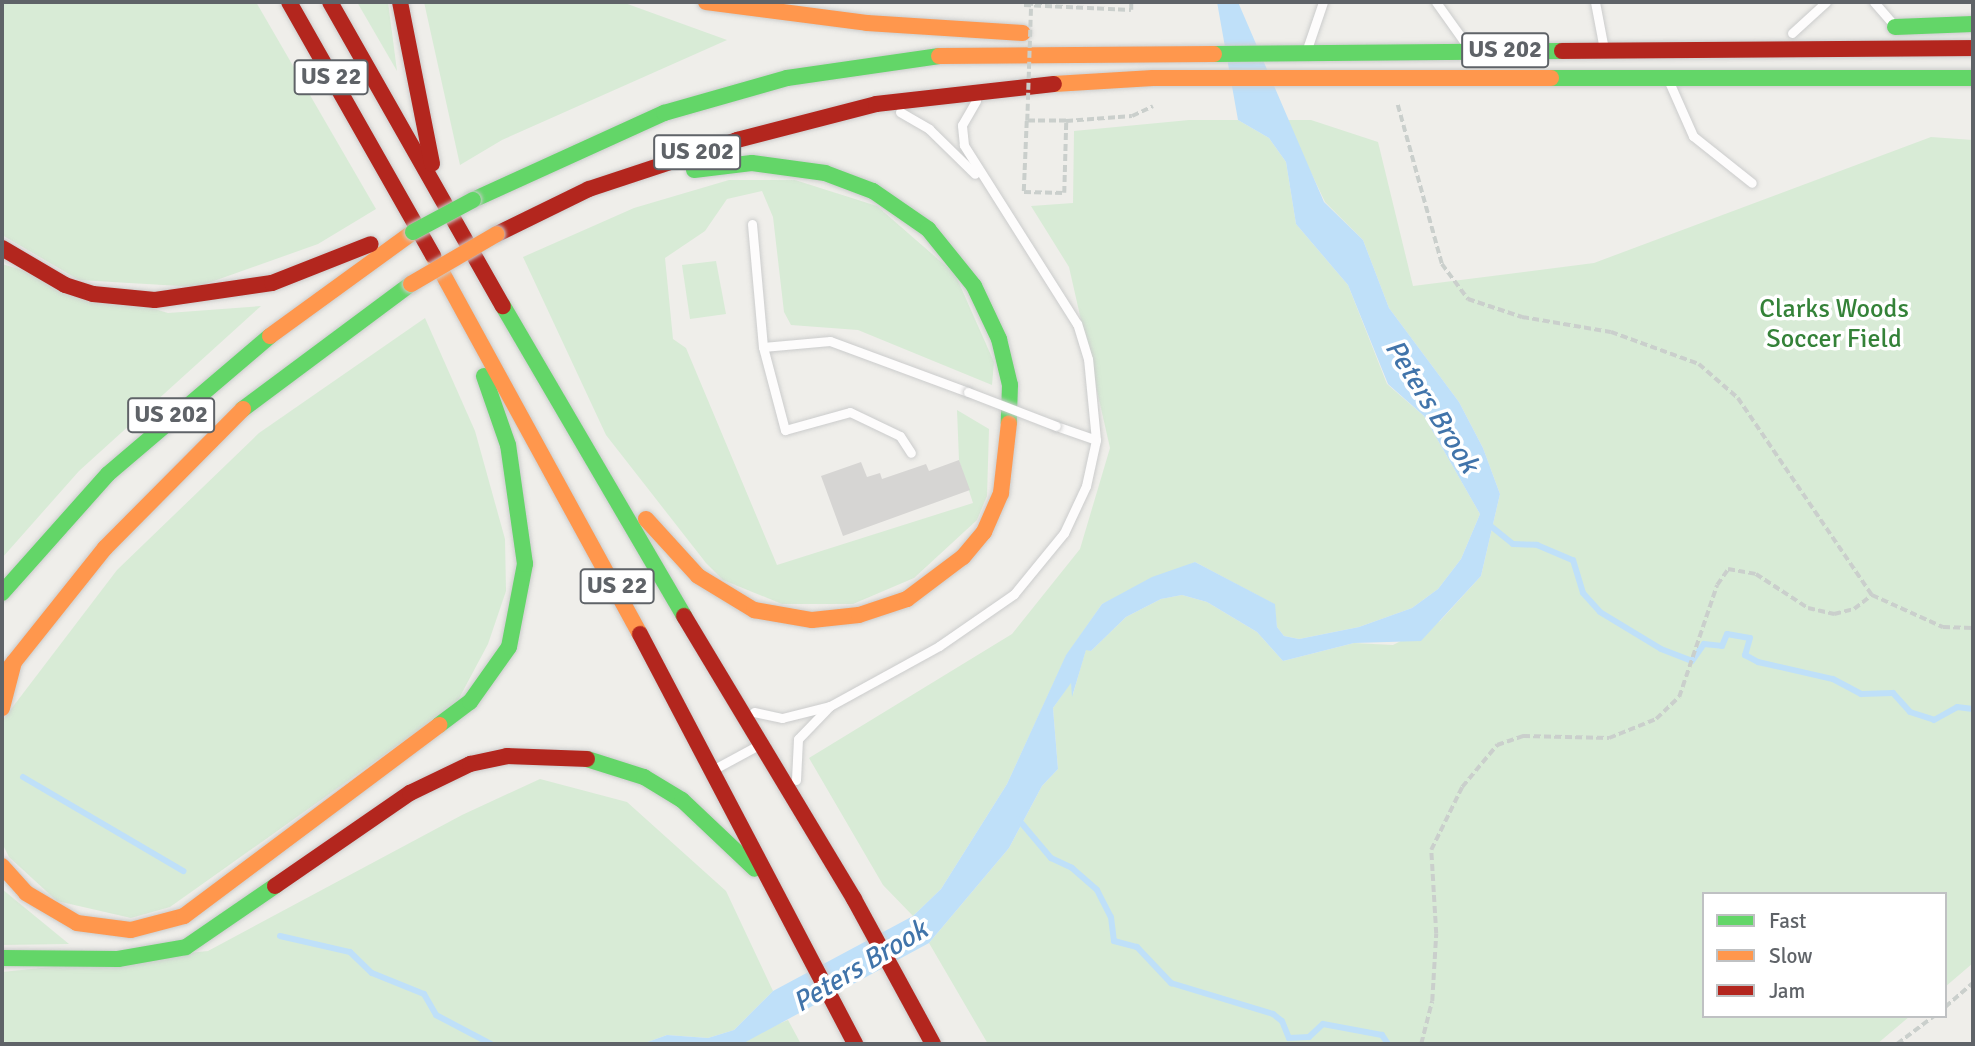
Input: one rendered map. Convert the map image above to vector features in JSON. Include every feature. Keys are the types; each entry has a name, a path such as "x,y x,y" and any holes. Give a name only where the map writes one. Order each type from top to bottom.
{"highway":[{"name":"US 22","path":"289,2 453,292 713,769 854,1042"},
{"name":"US 22","path":"330,2 603,482 854,899 933,1044"},
{"path":"400,2 438,194"},
{"path":"706,2 867,23 1049,37 1147,51"},
{"path":"1869,29 1973,24"},
{"path":"1703,50 1762,34 1830,31"},
{"name":"US 202","path":"2,593 108,474 176,411 243,353 413,232 473,200 664,113 787,78 927,56 1147,51 1973,48"},
{"name":"US 202","path":"2,677 106,548 207,441 282,376 411,284 498,234 589,189 737,140 876,104 1006,86 1153,78 1973,78"},
{"path":"589,189 628,189 700,169 752,163 825,173 873,191 928,229 974,286 999,340 1012,407 1001,493 984,531 929,587 859,615 776,616 732,599 681,561 633,504 603,482"},
{"path":"2,248 65,285 93,294 155,300 272,283 356,249 413,232"},
{"path":"2,866 26,893 77,923 131,930 184,916 447,724 489,678 509,647 525,564 508,445 453,292"},
{"path":"2,708 14,662"},
{"path":"2,958 118,959 186,947 419,788 470,764 507,756 576,756 644,777 682,800 773,885"}],"lane":[{"path":"1306,51 1322,2"},
{"path":"1436,2 1471,51"},
{"path":"1595,2 1604,49"},
{"path":"1792,33 1826,2"},
{"path":"1874,2 1895,27"},
{"path":"1668,79 1693,136 1752,183"},
{"path":"803,813 793,755 798,739 830,706 939,646 1014,594 1064,533 1086,486 1096,440 1095,397 1077,324 981,180 964,145 962,125 980,97 1006,86"},
{"path":"876,104 929,129 981,180"},
{"path":"752,224 764,347 785,430 850,412 900,436 911,453"},
{"path":"764,347 830,341 1096,440"},
{"path":"734,701 771,718 830,706"},
{"path":"713,769 761,744"}],"path":[{"path":"1031,2 1024,192 1064,193 1066,121"},
{"path":"1021,5 1131,10 1131,2"},
{"path":"1027,121 1132,116 1156,104"},
{"path":"1398,105 1442,264 1468,299 1522,317 1611,332 1699,364 1738,398 1872,595 1943,627 1973,628"},
{"path":"1421,1044 1432,1001 1436,934 1431,850 1462,787 1497,745 1523,736 1609,738 1656,719 1679,697 1717,585 1727,569 1738,567 1808,608 1834,614 1854,609 1872,595"},
{"path":"1947,1005 1973,983"},
{"path":"1897,1044 1931,1018"}],"green space":[{"path":"2,2 256,2 376,209 318,244 197,287 79,280 2,235"},
{"path":"357,2 388,2 397,71"},
{"path":"424,2 622,2 727,40 502,140 460,165"},
{"path":"1189,120 1238,120 1269,138 1286,162 1296,224 1348,285 1387,384 1424,416 1480,514 1461,559 1438,589 1412,608 1359,627 1299,639 1284,636 1277,627 1274,604 1195,562 1102,604 1066,656 1007,784 941,889 913,916 883,885 809,758 1012,634 1080,549 1110,448 1069,267 1031,206 1073,203 1074,131"},
{"name":"Clarks Woods Soccer Field","path":"1286,120 1311,120 1378,142 1413,286 1594,263 1931,137 1973,140 1973,963 1947,985 1947,892 1702,892 1702,1018 1908,1018 1877,1044 988,1044 929,943 1009,848 1042,786 1058,769 1053,708 1071,682 1073,694 1086,649 1091,651 1126,617 1161,599 1182,595 1207,602 1257,632 1283,661 1354,643 1393,645 1440,621 1481,576 1500,494 1483,448 1459,402 1389,308 1363,240 1325,202"},
{"path":"729,180 795,180 877,206 955,274 994,362 992,385 858,330 791,325 784,312 773,217 762,191 727,199 705,231 665,258 673,339 686,348 777,565 973,503 959,460 957,410 989,429 987,496 977,520 914,578 853,604 782,604 723,580 706,563 606,435 523,257 634,208"},
{"path":"716,261 726,314 690,319 682,265"},
{"path":"2,264 168,313 261,306 79,471 2,558"},
{"path":"425,318 475,431 505,539 506,591 488,644 456,704 170,907 131,918 57,901 9,857 2,843 2,721 117,570 259,433"},
{"path":"540,779 627,802 726,891 773,991 734,1030 708,1038 667,1035 642,1044 2,1044 2,972 208,951 462,815"},
{"path":"2,889 69,944 2,945"},
{"path":"788,1020 801,1044 742,1044 756,1033"}],"water":[{"name":"Peters Brook","path":"1217,2 1238,2 1324,202 1363,240 1389,308 1459,402 1483,448 1500,494 1481,576 1421,641 1354,643 1283,661 1257,632 1207,602 1182,595 1161,599 1126,617 1091,651 1086,650 1072,697 1071,683 1053,708 1058,769 1042,786 1009,848 929,943 742,1044 642,1044 667,1035 708,1038 734,1030 773,991 913,916 941,889 1007,784 1066,655 1102,604 1152,577 1195,562 1275,604 1277,627 1284,636 1299,639 1359,627 1412,608 1438,589 1461,559 1480,514 1424,416 1388,384 1348,285 1296,224 1286,162 1269,138 1238,120"}],"building":[{"path":"959,460 970,490 843,536 821,476 861,462 867,477 880,473 882,479 926,464 929,471"}],"waterway":[{"path":"1487,523 1513,544 1537,545 1573,560 1583,593 1600,612 1661,649 1692,661 1704,644 1722,646 1727,634 1750,638 1745,655 1758,662 1833,679 1861,694 1893,693 1910,712 1934,720 1957,707 1973,709"},
{"path":"23,777 183,871"},
{"path":"1018,819 1051,858 1072,868 1097,890 1111,917 1114,941 1137,947 1171,983 1273,1014 1282,1021 1289,1038 1309,1037 1323,1024 1382,1035 1388,1044"},
{"path":"280,936 350,952 372,973 424,994 436,1015 491,1044"}],"traffic: fast":[{"path":"1895,27 1973,24"},
{"path":"1214,54 1562,51"},
{"path":"473,200 664,113 787,78 939,56"},
{"path":"1551,78 1973,78"},
{"path":"694,170 752,163 825,173 873,191 928,229 974,286 999,339 1010,385 1009,423"},
{"path":"413,232 473,200"},
{"path":"243,409 411,284"},
{"path":"503,306 684,616"},
{"path":"2,593 108,474 270,336"},
{"path":"439,725 470,702 509,647 525,564 508,445 484,376"},
{"path":"587,759 644,777 682,800 755,869"},
{"path":"2,958 118,959 186,947 275,886"}],"traffic: slow":[{"path":"706,2 867,23 1023,33"},
{"path":"939,56 1214,54"},
{"path":"1054,84 1153,78 1551,78"},
{"path":"270,336 413,232"},
{"path":"411,284 497,234"},
{"path":"433,256 640,634"},
{"path":"2,677 105,548 243,409"},
{"path":"646,519 698,576 754,610 812,620 859,615 907,599 963,557 984,532 1001,493 1009,423"},
{"path":"2,708 14,662"},
{"path":"2,866 26,893 77,923 131,930 184,916 439,725"}],"traffic: jam":[{"path":"289,2 433,256"},
{"path":"330,2 503,306"},
{"path":"400,2 432,164"},
{"path":"1562,51 1973,48"},
{"path":"497,234 589,189 737,140 876,104 1054,84"},
{"path":"2,248 65,285 93,294 155,300 272,283 371,244"},
{"path":"684,616 854,899 933,1044"},
{"path":"640,634 855,1044"},
{"path":"275,886 410,793 470,764 507,756 587,759"}]}
